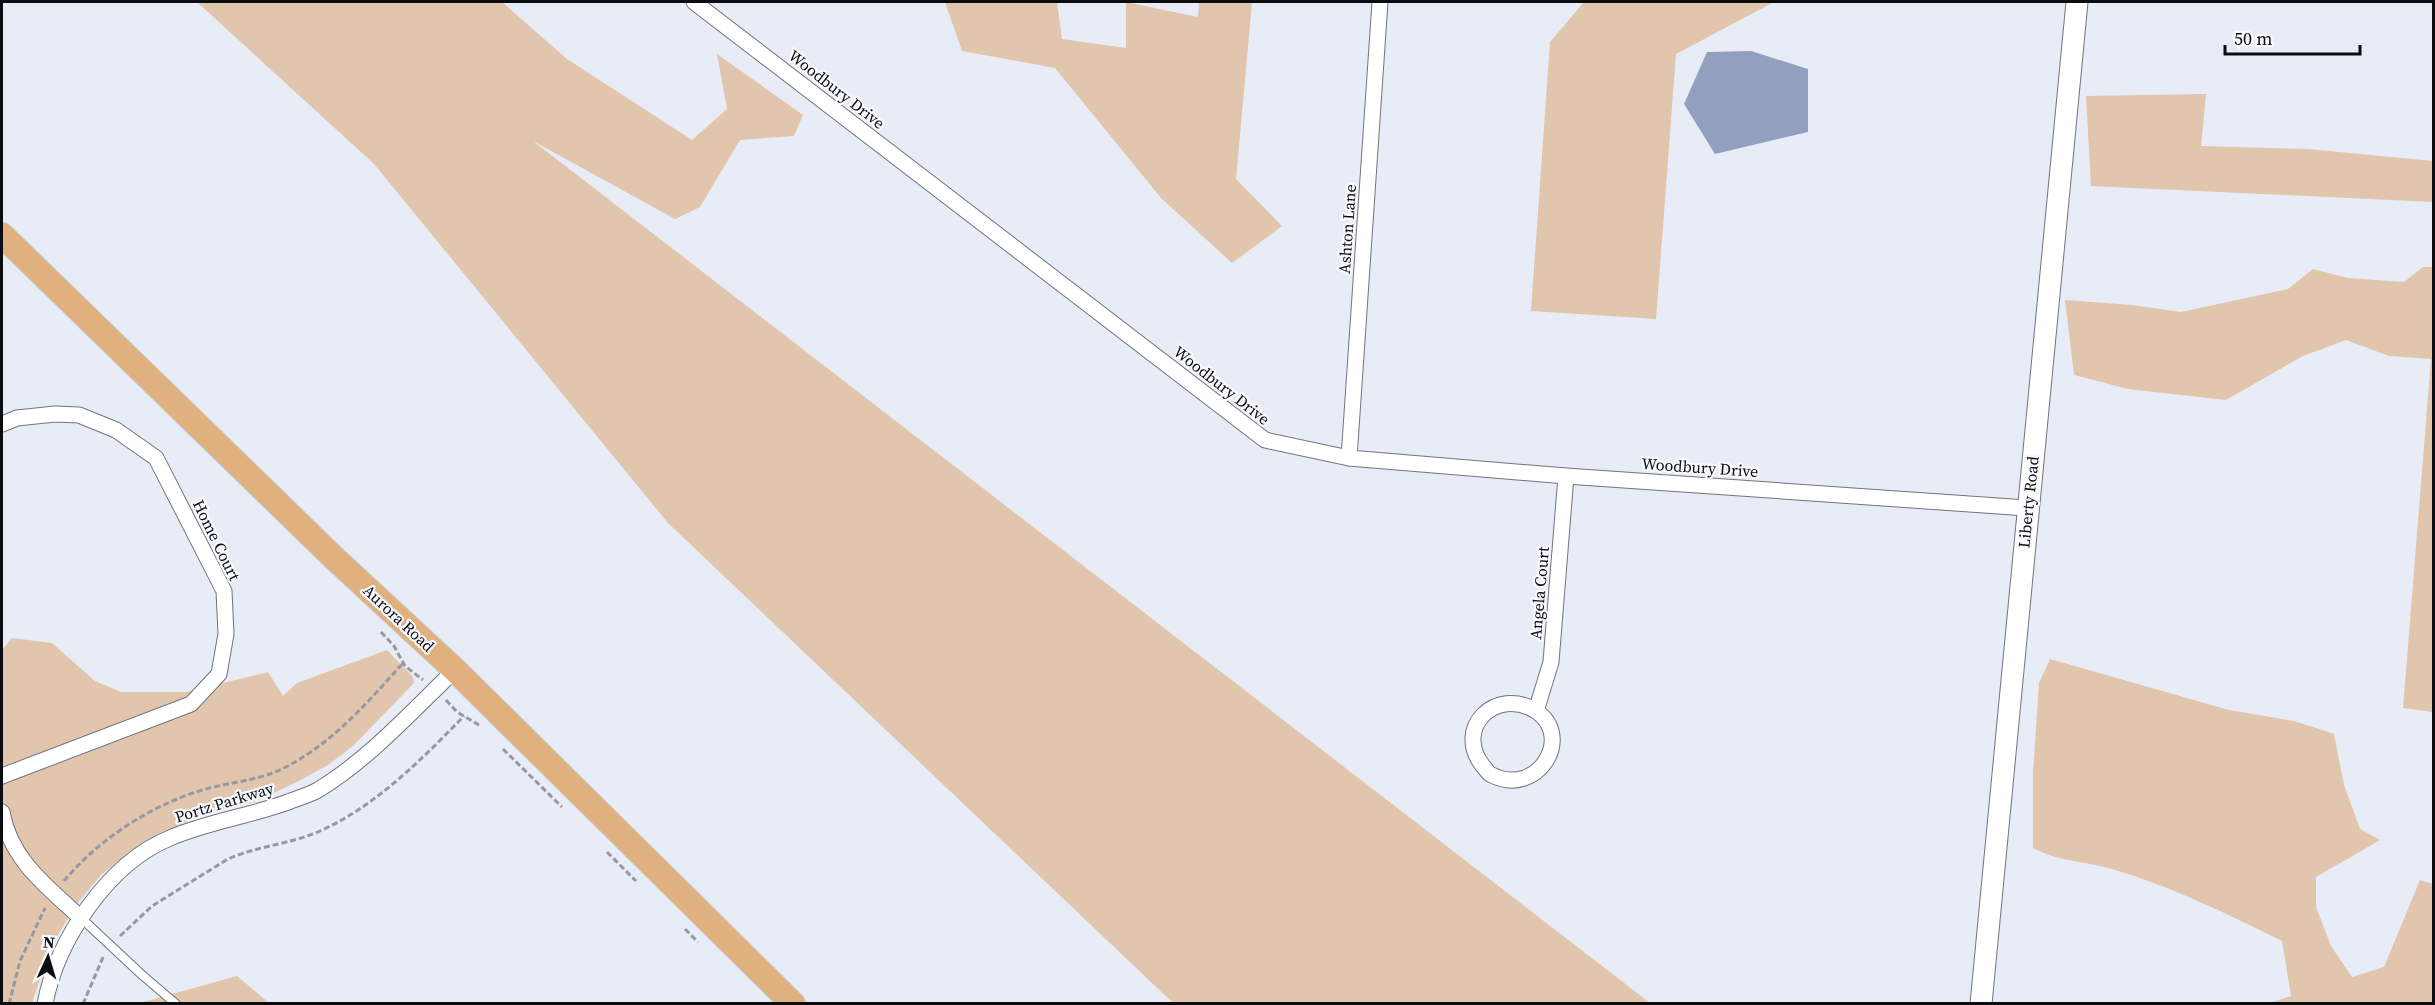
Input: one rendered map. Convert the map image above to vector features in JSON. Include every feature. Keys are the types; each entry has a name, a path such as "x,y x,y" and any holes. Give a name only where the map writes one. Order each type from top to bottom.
{"main road":[{"name":"Aurora Road","path":"2,235 332,556 455,670 793,1004"}],"street":[{"name":"Woodbury Drive","path":"694,2 1265,440 1349,458 1566,476 2027,508"},
{"name":"Ashton Lane","path":"1349,458 1380,2"},
{"name":"Liberty Road","path":"1981,1004 2077,2"},
{"name":"Home Court","path":"2,424 17,418 55,414 80,415 116,430 156,458 224,591 226,634 219,674 191,704 2,776"},
{"name":"Angela Court","path":"1536,711 1551,662 1566,476"},
{"name":"Portz Parkway","path":"45,1004 67,940 80,917 97,895 129,862 169,838 277,806 316,791 361,759 455,670"},
{"path":"1508,702 1525,704 1536,711 1543,716 1551,732 1552,746 1542,768 1531,777 1511,781 1490,775 1475,756 1472,745 1477,723 1489,709 1508,702"},
{"path":"2,812 4,826 27,868 80,917"}],"lane":[{"path":"80,917 176,1004"}],"path":[{"path":"60,887 97,850 144,816 195,792 247,781 281,769 316,750 347,724 403,663 411,670"},
{"path":"115,941 152,906 228,859 251,850 305,837 344,818 404,774 464,716"},
{"path":"9,1004 27,943 46,906"},
{"path":"83,1004 106,952"}],"shaded area":[{"path":"197,2 502,2 567,59 692,140 727,109 717,54 803,115 794,136 740,140 700,207 675,219 533,141 1650,1003 1173,1003 668,523 374,164"},
{"path":"945,2 1057,2 1062,39 1126,48 1126,2 1198,17 1199,2 1252,2 1236,179 1282,226 1232,263 1161,198 1055,68 962,51"},
{"path":"1584,2 1774,2 1676,54 1656,319 1531,311 1550,42"},
{"path":"2206,94 2201,146 2308,149 2433,161 2433,202 2091,186 2086,96"},
{"path":"2423,267 2434,267 2433,712 2403,708 2431,359 2389,356 2346,340 2303,356 2226,400 2128,389 2074,375 2065,300 2132,305 2181,312 2288,289 2313,269 2348,278 2404,282"},
{"path":"12,638 52,643 95,681 121,692 186,692 268,672 283,696 297,683 387,650 413,677 414,683 353,746 328,765 254,802 195,817 128,853 101,875 75,906 50,949 32,1003 2,1004 2,650"},
{"path":"2050,659 2229,710 2294,721 2334,734 2344,785 2360,829 2380,840 2316,877 2316,907 2331,946 2352,977 2384,967 2420,880 2433,884 2433,1003 2270,1003 2291,996 2282,941 2175,891 2108,868 2051,856 2033,848 2033,773 2039,683"},
{"path":"237,976 269,1003 136,1004"}],"water":[{"path":"1751,51 1808,69 1808,132 1715,154 1684,104 1707,52"}]}
